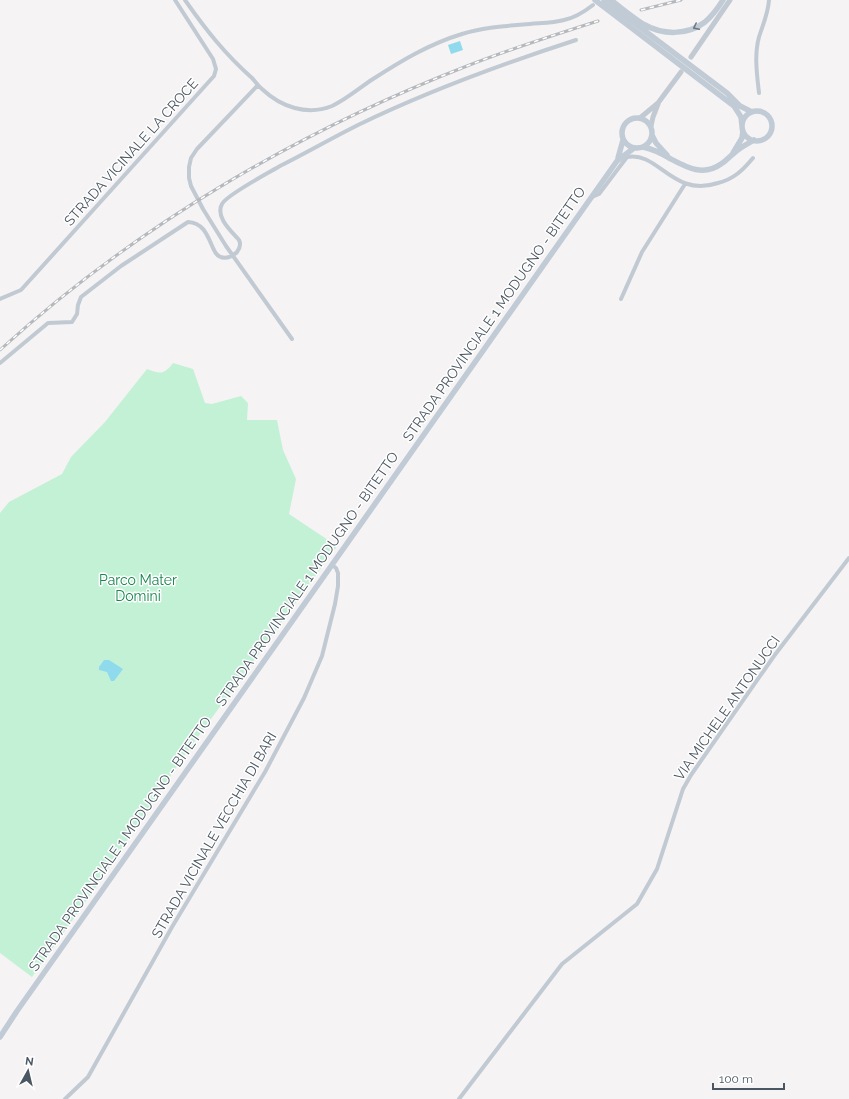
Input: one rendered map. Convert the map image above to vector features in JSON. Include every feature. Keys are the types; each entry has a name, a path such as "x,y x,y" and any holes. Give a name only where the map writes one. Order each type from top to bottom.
{"main road":[{"path":"604,0 702,78 740,106 752,112"},
{"path":"611,0 644,24 662,31 672,32 692,29 699,26 710,17 723,0"},
{"path":"594,3 667,51"},
{"path":"725,95 741,117 743,129 750,138 754,140"},
{"path":"617,160 634,148 643,147 668,157 688,168 706,170 714,168 733,153 754,140 759,140 768,136 772,124 771,120 765,113 756,111 745,117 742,138 733,153"},
{"path":"634,148 623,140 621,134 624,125 631,118 640,118 646,120 651,126 652,135 656,143 668,157"},
{"path":"643,147 652,135"},
{"path":"617,160 623,140"},
{"name":"STRADA PROVINCIALE 1 MODUGNO - BITETTO","path":"0,1037 617,160"},
{"name":"STRADA PROVINCIALE 1 MODUGNO - BITETTO","path":"0,1032 17,1011"}],"street":[{"name":"STRADA VICINALE LA CROCE","path":"0,299 21,290 214,76 216,69 213,59 175,0"},
{"path":"185,0 230,58 258,85 271,97 300,110 321,109 332,106 426,47 450,38 471,31 493,27 564,20 584,12 594,3"},
{"path":"691,57 730,0"},
{"path":"759,93 756,53 759,36 767,14 769,0"},
{"path":"0,364 48,323 72,322 77,314 81,297 121,266 188,222 195,223 204,230 210,239 214,251 221,257 227,258 232,256 238,250 240,244 239,240 223,220 220,211 221,206 225,200 258,178 359,125 418,98 526,56 576,40"},
{"path":"640,118 658,103 681,72"},
{"path":"258,85 197,149 191,158 188,178 203,209 232,256 292,339"},
{"path":"651,126 658,103"},
{"path":"590,198 599,194 627,157 633,156 643,158 676,180 697,187 711,186 726,181 737,175 753,158"},
{"path":"621,299 642,252 685,184"},
{"name":"VIA MICHELE ANTONUCCI","path":"459,1099 562,964 637,904 657,869 683,789 691,775 774,656 849,558"},
{"name":"STRADA VICINALE VECCHIA DI BARI","path":"65,1099 88,1077 172,927 265,772 304,698 322,656 335,604 338,578 336,568 332,565"}],"green space":[{"name":"Parco Mater Domini","path":"173,363 193,369 205,403 212,404 241,396 248,403 247,420 277,420 283,450 296,479 289,514 337,546 184,756 91,894 32,977 0,953 0,513 9,502 62,474 71,457 105,422 147,369 155,372 162,372 167,370"}],"water":[{"path":"460,41 463,50 451,54 448,45"},
{"path":"104,660 109,660 123,669 114,681 111,681 107,672 99,670 99,667"}],"railway":[{"path":"641,10 681,0"},
{"path":"0,350 52,305 106,263 162,223 280,152 341,121 404,92 467,66 598,21"}]}
